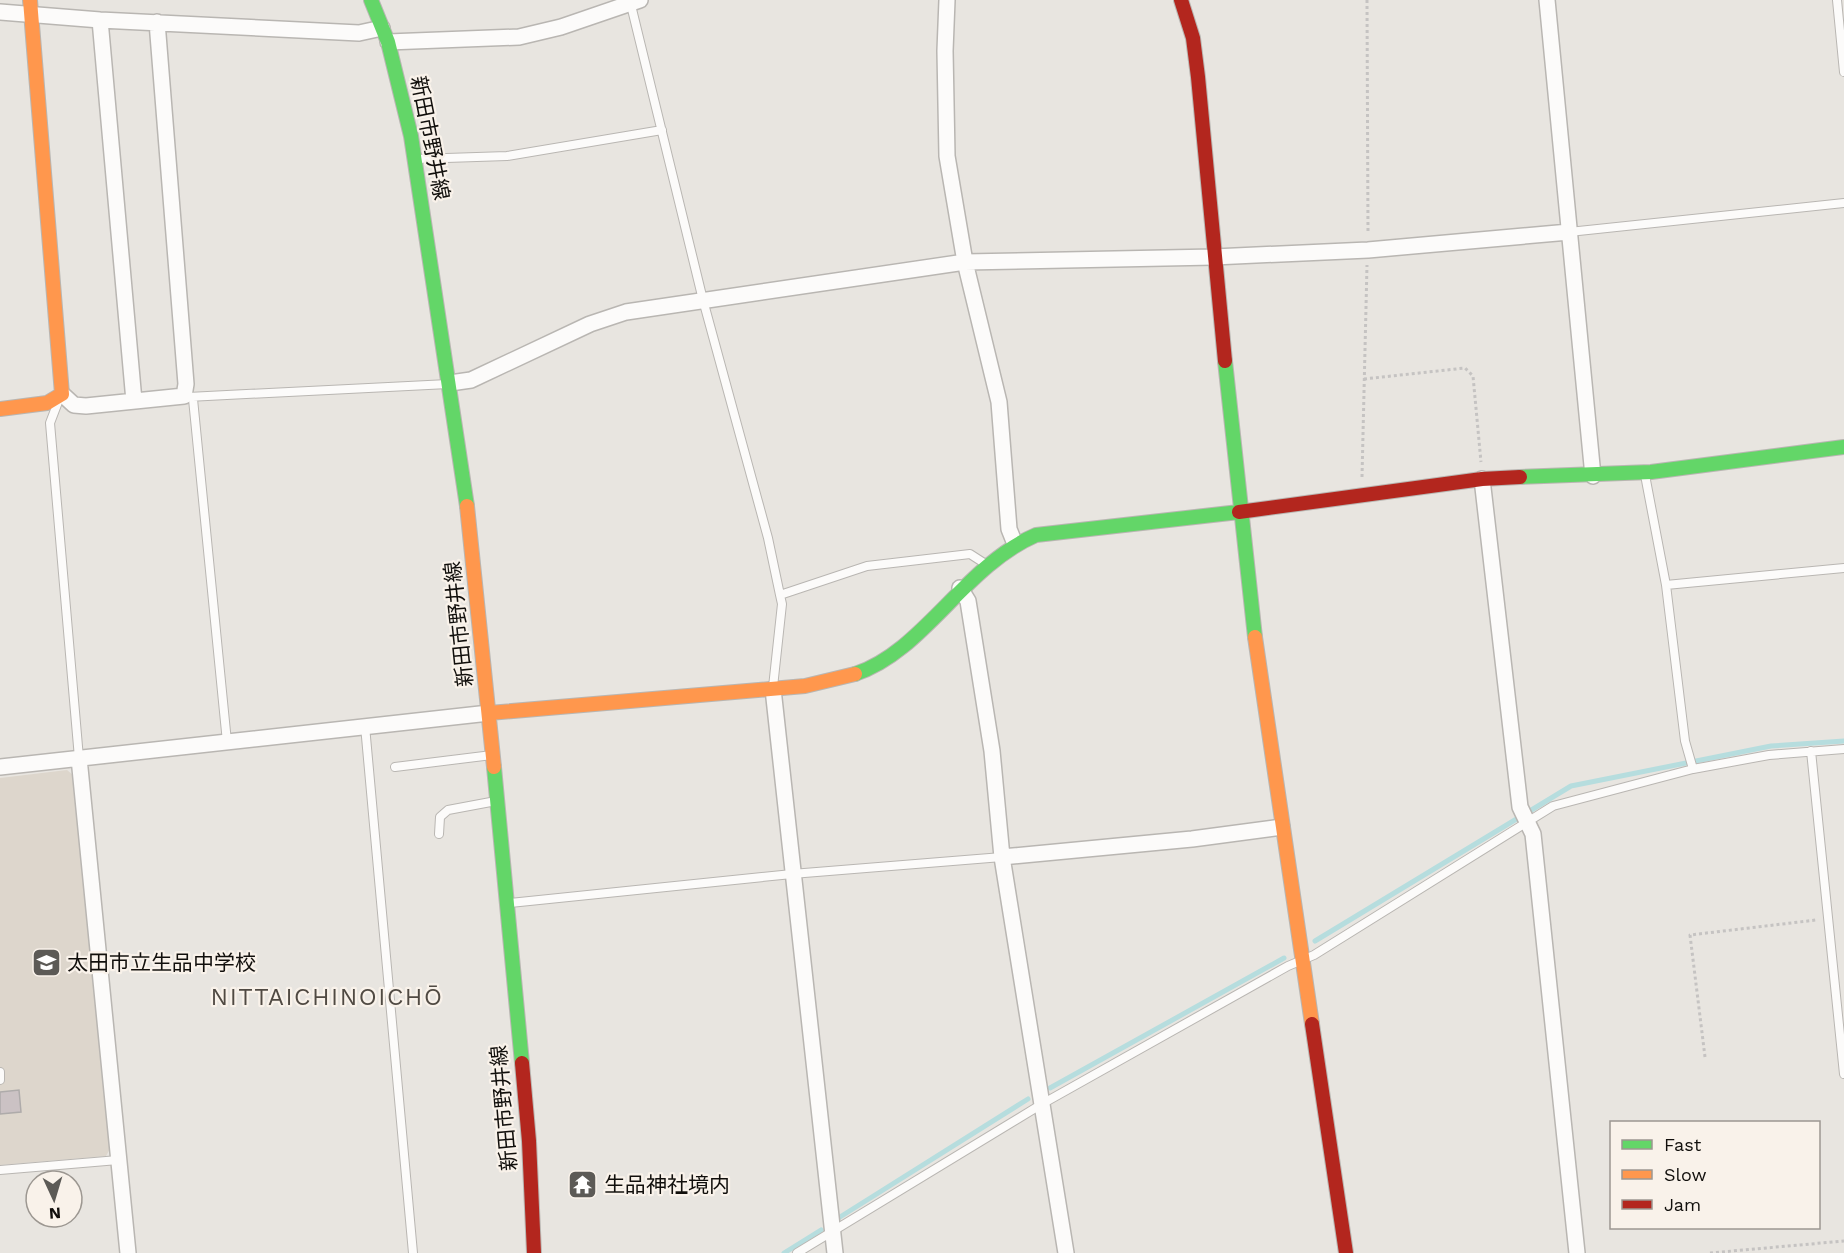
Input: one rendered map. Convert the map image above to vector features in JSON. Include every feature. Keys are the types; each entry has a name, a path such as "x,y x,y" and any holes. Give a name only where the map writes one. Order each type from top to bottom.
{"street":[{"name":"新田市野井線","path":"371,0 385,35 415,159 473,543 529,1141 534,1253"},
{"path":"947,0 945,51 947,156 965,262 999,402 1009,529 1015,544"},
{"path":"1181,0 1193,38 1198,76 1214,257 1256,647 1346,1253"},
{"path":"1547,0 1593,476"},
{"path":"0,12 31,7 100,20 480,41 519,37 561,27 633,1"},
{"path":"31,7 62,394 74,405 188,398 157,22"},
{"path":"100,20 134,401"},
{"path":"450,383 471,380 590,324 638,309 965,262 1214,257 1368,250 1569,232"},
{"path":"0,409 47,403 62,394"},
{"path":"0,767 489,713 805,686 858,673 894,654 986,565 1015,544 1036,535 1071,529 1362,497 1482,479 1645,472 1844,447"},
{"path":"1482,479 1520,807 1533,834 1577,1253"},
{"path":"960,588 968,601 992,751 1002,857 1066,1253"},
{"path":"773,688 835,1253"},
{"path":"79,758 128,1253"},
{"path":"1002,857 1192,839 1282,826"}],"lane":[{"path":"1837,0 1844,72"},
{"path":"633,1 703,300 768,538 782,604 773,688"},
{"path":"415,159 507,156 662,130"},
{"path":"1569,232 1844,203"},
{"path":"226,742 188,398 450,383"},
{"path":"62,394 50,423 79,758"},
{"path":"1645,472 1666,585 1685,741 1693,769"},
{"path":"780,595 867,566 969,554 986,565"},
{"path":"1666,585 1844,568"},
{"path":"365,726 413,1253"},
{"path":"797,1253 1041,1104 1301,960 1314,955 1528,821 1567,801 1693,769 1769,755 1844,749"},
{"path":"1811,752 1844,1074"},
{"path":"395,767 493,755"},
{"path":"439,834 440,817 448,810 498,801"},
{"path":"508,903 792,874 1002,857"},
{"path":"0,1072 0,1080"},
{"path":"0,1170 118,1160"}],"path":[{"path":"1362,497 1368,250 1367,0"},
{"path":"1364,379 1465,368 1473,376 1482,479"},
{"path":"1705,1057 1690,934 1828,919"},
{"path":"1710,1253 1844,1241"}],"shaded area":[{"name":"太田市立生品中学校","path":"67,770 74,776 111,1147 106,1156 0,1165 0,778"}],"building":[{"path":"19,1090 21,1112 0,1114 0,1092"}],"waterway":[{"path":"1315,941 1571,786 1771,746 1844,741"},
{"path":"1050,1088 1284,958"},
{"path":"840,1217 1028,1099"},
{"path":"784,1253 821,1230"}],"traffic: fast":[{"path":"371,0 388,42 411,136 467,506"},
{"path":"1225,361 1255,637"},
{"path":"1520,477 1651,472 1844,447"},
{"path":"855,674 879,663 902,647 987,567 1010,549 1036,535 1239,512"},
{"path":"494,767 522,1063"}],"traffic: slow":[{"path":"0,409 47,403 62,394 30,0"},
{"path":"467,506 494,767"},
{"path":"1255,637 1312,1024"},
{"path":"489,713 805,686 855,674"}],"traffic: jam":[{"path":"1181,0 1193,38 1198,77 1225,361"},
{"path":"1239,512 1482,479 1520,477"},
{"path":"1312,1024 1346,1253"},
{"path":"522,1063 529,1141 534,1253"}],"place":[{"name":"太田市立生品中学校","path":"46,963"},
{"name":"生品神社境内","path":"583,1185"}],"district":[{"name":"NITTAICHINOICHŌ","path":"327,997"}]}
